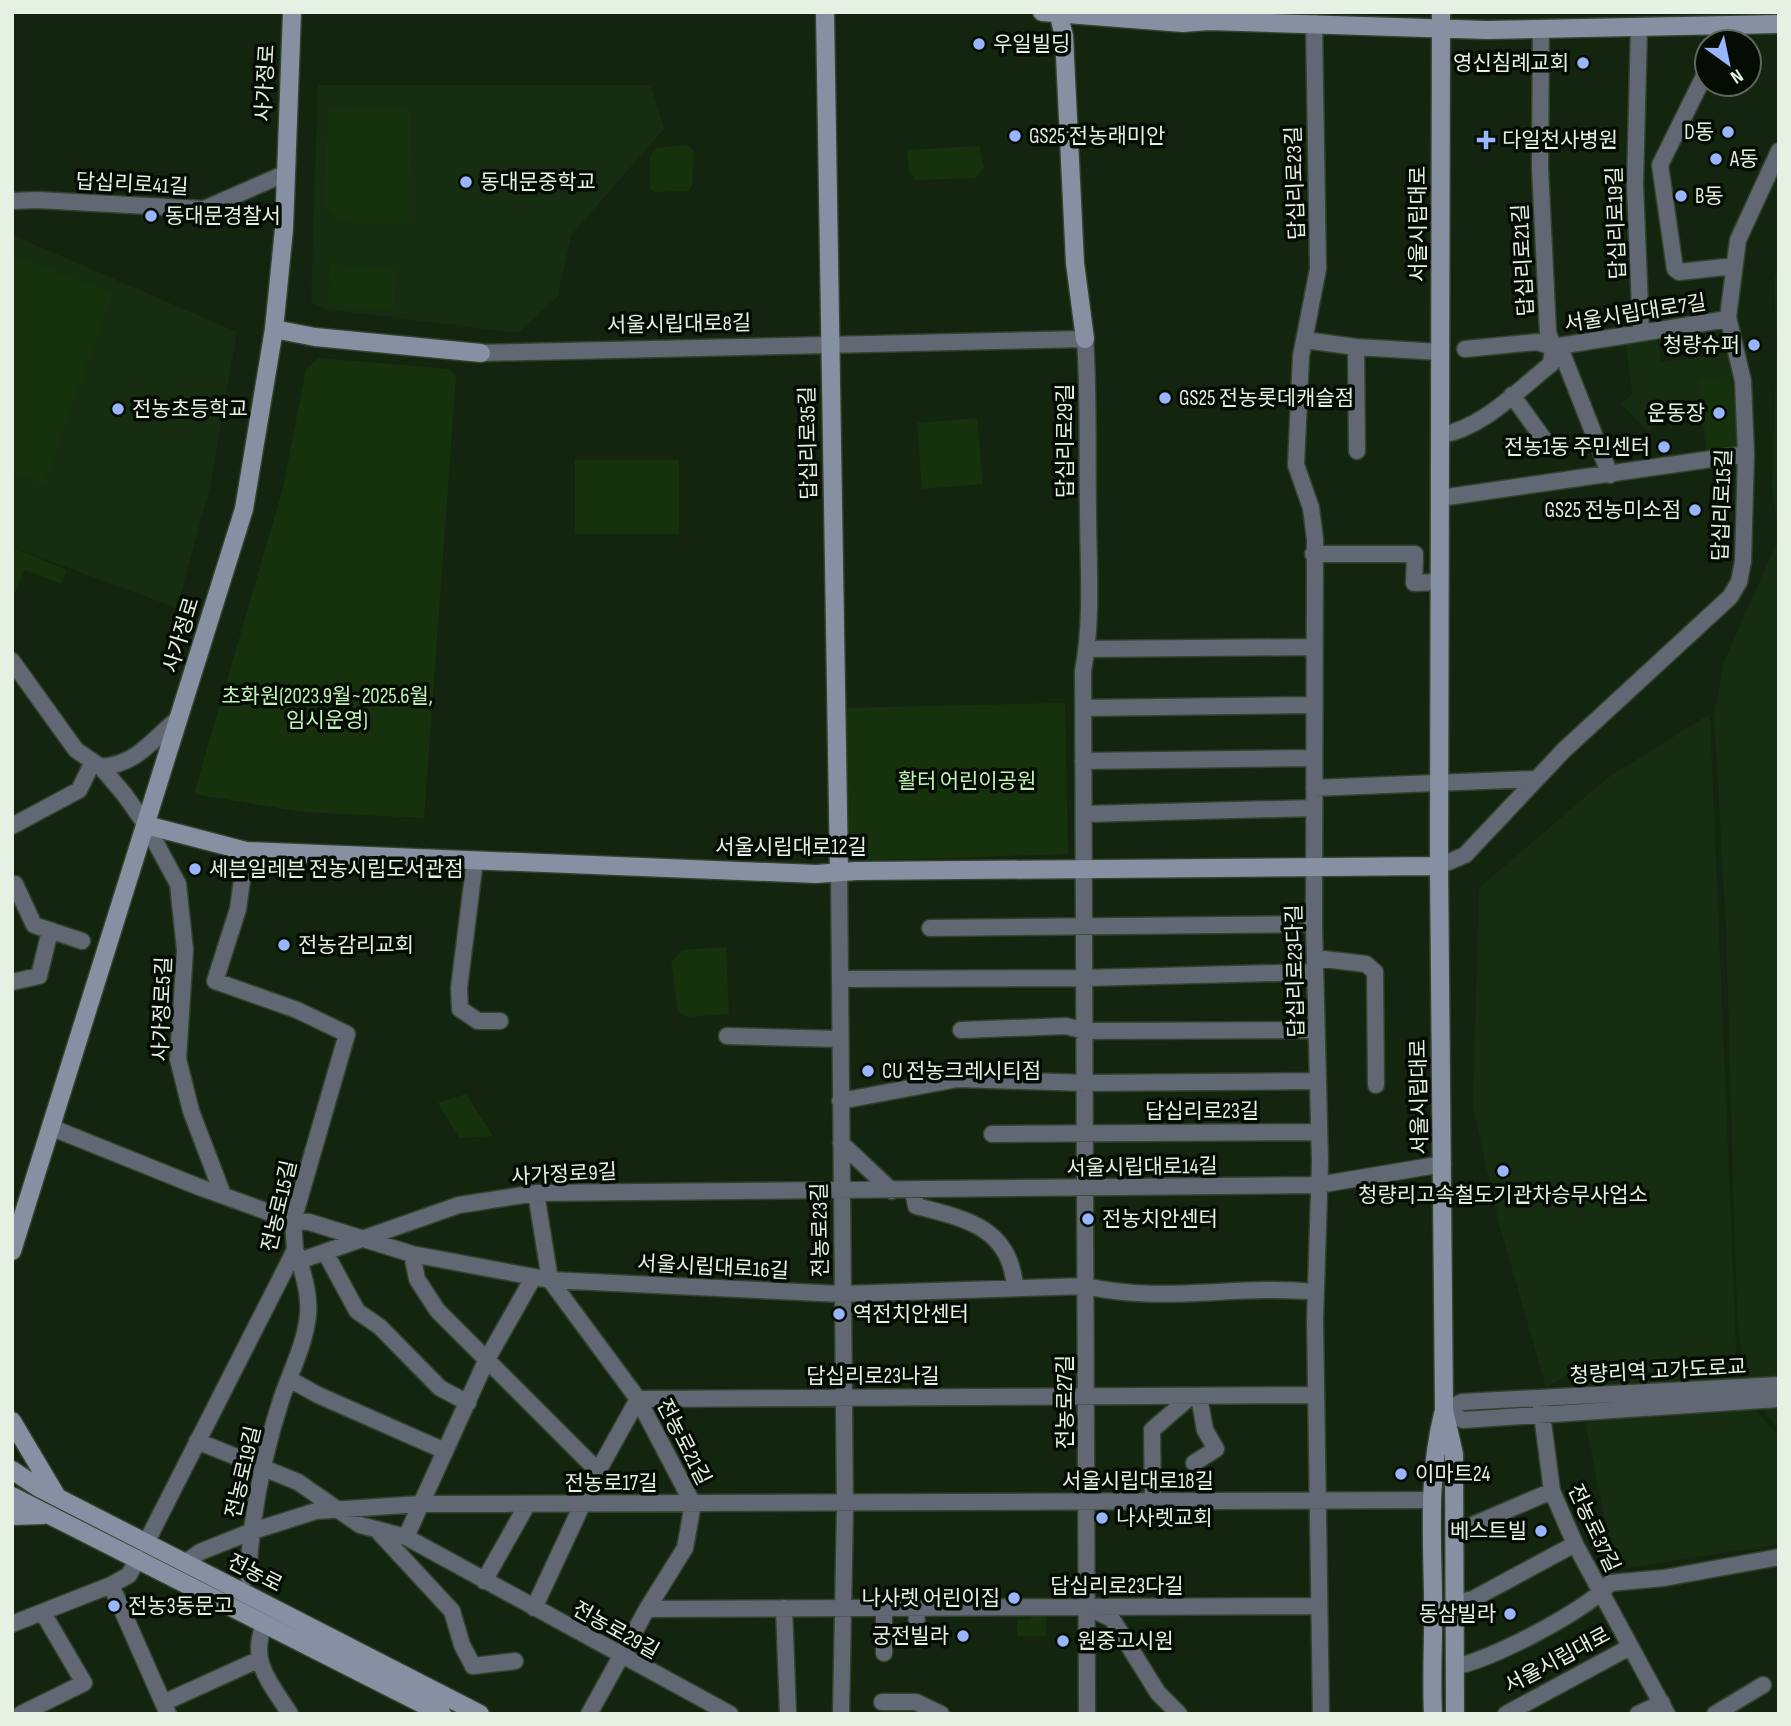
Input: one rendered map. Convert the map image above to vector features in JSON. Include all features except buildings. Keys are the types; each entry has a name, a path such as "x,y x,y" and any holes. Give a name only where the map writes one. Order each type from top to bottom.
{"main road":[{"name":"사가정로","path":"12,1251 244,509 274,329 284,229 292,12"},
{"name":"답십리로35길","path":"825,12 839,872"},
{"path":"1053,13 1183,23 1209,21 1290,26 1314,23 1441,21 1541,29 1639,27 1693,31"},
{"name":"답십리로29길","path":"1053,13 1064,36 1075,263 1085,339"},
{"name":"서울시립대로","path":"1441,21 1439,866 1444,1410 1454,1454 1455,1714"},
{"path":"1753,28 1779,24"},
{"name":"서울시립대로8길","path":"274,329 316,337 481,353"},
{"name":"서울시립대로12길","path":"146,825 246,850 816,874 1316,865 1439,866"},
{"name":"서울시립대로","path":"1433,1714 1433,1454 1444,1410"},
{"path":"12,1421 54,1506 12,1516"},
{"name":"전농로","path":"12,1470 54,1506 142,1551 264,1623 442,1714"},
{"name":"전농로","path":"12,1496 26,1505 54,1506"},
{"name":"전농로","path":"142,1551 185,1563 480,1714"}],"street":[{"name":"답십리로23길","path":"1305,340 1318,269 1314,23"},
{"name":"답십리로19길","path":"1639,27 1635,184 1642,333"},
{"name":"답십리로21길","path":"1541,29 1540,168 1548,331 1553,347 1564,359 1610,475"},
{"path":"1693,98 1660,165 1676,271 1734,266"},
{"name":"답십리로15길","path":"1439,866 1465,855 1535,779 1730,597 1739,582 1743,561 1743,381 1728,319 1738,240 1779,151"},
{"name":"답십리로41길","path":"12,201 204,209 284,174"},
{"name":"서울시립대로7길","path":"1465,349 1537,342 1553,347 1728,319"},
{"name":"서울시립대로8길","path":"481,353 1085,339"},
{"name":"답십리로29길","path":"1084,871 1083,671 1087,649 1090,404 1085,339"},
{"path":"1305,340 1356,347 1440,352"},
{"name":"답십리로23다길","path":"1305,340 1301,356 1296,465 1311,509 1315,539 1314,924 1319,1132 1315,1292 1321,1714"},
{"path":"1356,347 1357,451"},
{"path":"1440,435 1463,430 1512,395 1551,364 1553,347"},
{"path":"1512,395 1548,444"},
{"path":"1440,498 1745,454"},
{"path":"1313,554 1415,554 1414,583 1440,582"},
{"path":"1087,649 1314,647"},
{"name":"사가정로5길","path":"12,660 76,750 146,825 178,884 185,950 178,1059 191,1111 223,1195"},
{"path":"1083,708 1314,705"},
{"path":"12,826 79,790 95,768 118,765 135,758 179,718"},
{"path":"1083,761 1314,758"},
{"path":"1314,788 1535,779"},
{"path":"1084,814 1314,808"},
{"name":"전농로15길","path":"12,1624 111,1585 129,1575 197,1441 297,1256 293,1221 347,1034 297,1010 215,982 238,909 246,850"},
{"path":"475,860 458,988 460,1009 478,1021 500,1021"},
{"name":"전농로27길","path":"1084,871 1087,1714"},
{"name":"전농로23길","path":"839,872 845,1502 841,1714"},
{"path":"12,886 15,884 34,925 82,942"},
{"path":"930,928 1314,924"},
{"path":"12,982 38,976 50,931"},
{"name":"서울시립대로","path":"1315,965 1366,964 1375,972 1376,1085"},
{"path":"840,979 1085,978 1315,965"},
{"path":"961,1030 1066,1026 1085,1031 1317,1030"},
{"path":"727,1037 840,1039"},
{"path":"840,1101 958,1079 1086,1083"},
{"name":"답십리로23길","path":"1086,1083 1318,1081"},
{"path":"50,1127 293,1221"},
{"name":"답십리로23길","path":"1086,1133 1319,1132"},
{"path":"992,1134 1086,1133"},
{"path":"841,1143 892,1191"},
{"name":"서울시립대로14길","path":"841,1192 1318,1185 1443,1164"},
{"path":"913,1191 916,1206 981,1226 1006,1248 1014,1269 1015,1289"},
{"name":"사가정로9길","path":"297,1256 325,1252 458,1205 536,1193 841,1192"},
{"name":"전농로21길","path":"536,1193 550,1280 639,1399 692,1504 685,1548 647,1609 589,1714"},
{"name":"서울시립대로16길","path":"293,1221 309,1222 412,1254 550,1280 842,1294 1086,1286 1110,1292 1136,1293 1274,1288 1315,1292"},
{"path":"325,1252 357,1311 380,1327 440,1388 468,1403"},
{"path":"412,1254 417,1279 438,1310 598,1471"},
{"name":"전농로19길","path":"248,1577 250,1532 264,1469 309,1314 297,1256"},
{"path":"406,1538 486,1361 533,1278"},
{"path":"289,1379 318,1395 445,1451"},
{"name":"청량리역 고가도로교","path":"1541,1406 1779,1385"},
{"name":"답십리로23나길","path":"639,1399 1316,1395"},
{"path":"1153,1503 1152,1430 1195,1396 1205,1430 1216,1449 1194,1463"},
{"path":"534,1608 598,1471 639,1399"},
{"name":"청량리역 고가도로교","path":"1541,1406 1779,1399"},
{"path":"1444,1410 1462,1402 1541,1406"},
{"name":"전농로37길","path":"1541,1406 1552,1491 1575,1545 1665,1709"},
{"name":"전농로29길","path":"197,1441 298,1482 360,1525 406,1538 730,1714"},
{"path":"1468,1527 1552,1491"},
{"name":"서울시립대로18길","path":"845,1502 1432,1500"},
{"name":"전농로17길","path":"185,1563 200,1552 250,1532 317,1511 420,1504 845,1502"},
{"path":"484,1581 527,1505"},
{"name":"전농로29길","path":"376,1529 452,1611 462,1645 474,1667 515,1661"},
{"path":"1455,1603 1472,1600 1575,1545"},
{"path":"1455,1665 1477,1661 1602,1594 1610,1583 1664,1578 1779,1557"},
{"path":"111,1585 166,1708 260,1659"},
{"path":"1087,1606 1112,1619 1158,1693 1179,1714"},
{"name":"답십리로23다길","path":"647,1609 1319,1606"},
{"path":"784,1608 788,1714"},
{"path":"884,1608 884,1653"},
{"path":"916,1608 918,1640"},
{"path":"22,1714 84,1683 43,1613"},
{"path":"264,1623 256,1648 290,1714"},
{"name":"서울시립대로","path":"1506,1714 1630,1647"},
{"path":"1715,1714 1763,1685"},
{"path":"882,1702 916,1702 941,1714"},
{"path":"1638,1714 1665,1709"}],"shaded area":[{"name":"동대문중학교","path":"318,85 651,85 664,129 572,234 557,297 518,333 325,309 311,302"},
{"name":"전농초등학교","path":"12,235 237,332 210,486 177,608 12,547"},
{"path":"1779,259 1779,537 1772,488 1777,342 1774,282"},
{"path":"1658,341 1661,362 1728,353 1742,450 1707,455 1702,420 1654,427 1648,432 1621,404 1632,394 1626,345"},
{"path":"1779,537 1779,1429 1747,1392 1754,1408 1779,1437 1779,1544 1615,1570 1575,1371 1546,1387 1498,1220 1473,1107 1479,888 1606,779 1710,714 1737,1372 1745,1387 1737,1313 1726,927 1714,714 1724,662"}],"green space":[{"path":"328,110 410,110 409,223 351,222 331,213 324,204"},
{"path":"687,145 694,151 692,186 688,191 655,192 650,189 650,157 656,148"},
{"path":"979,146 984,167 976,178 915,180 909,170 907,150"},
{"path":"12,256 113,292 44,484 12,474"},
{"path":"331,264 396,270 393,311 327,304"},
{"name":"초화원(2023.9월~2025.6월, 임시운영)","path":"319,358 449,369 456,376 424,818 303,812 194,794 283,488 306,369"},
{"name":"운동장","path":"1731,376 1740,446 1708,451 1699,380"},
{"path":"977,418 983,484 922,489 917,423"},
{"path":"575,460 679,460 679,534 575,534"},
{"path":"12,547 67,570 61,584 25,570 12,598"},
{"name":"활터 어린이공원","path":"1065,703 1068,854 846,861 843,708"},
{"path":"726,947 729,1014 687,1017 678,1011 671,962 682,950"},
{"path":"466,1094 493,1136 459,1138 438,1103"},
{"path":"1031,1615 1046,1615 1046,1636 1017,1636 1017,1620 1031,1619"}],"place":[{"name":"우일빌딩","path":"979,44"},
{"name":"영신침례교회","path":"1583,63"},
{"name":"D동","path":"1728,132"},
{"name":"GS25 전농래미안","path":"1015,136"},
{"name":"다일천사병원","path":"1486,140"},
{"name":"A동","path":"1716,159"},
{"name":"동대문중학교","path":"466,182"},
{"name":"B동","path":"1681,196"},
{"name":"동대문경찰서","path":"151,216"},
{"name":"청량슈퍼","path":"1754,345"},
{"name":"GS25 전농롯데캐슬점","path":"1165,398"},
{"name":"전농초등학교","path":"118,409"},
{"name":"운동장","path":"1719,413"},
{"name":"전농1동 주민센터","path":"1664,447"},
{"name":"GS25 전농미소점","path":"1695,510"},
{"name":"세븐일레븐 전농시립도서관점","path":"195,869"},
{"name":"전농감리교회","path":"284,945"},
{"name":"CU 전농크레시티점","path":"868,1071"},
{"name":"청량리고속철도기관차승무사업소","path":"1503,1171"},
{"name":"전농치안센터","path":"1088,1219"},
{"name":"역전치안센터","path":"839,1314"},
{"name":"이마트24","path":"1401,1474"},
{"name":"나사렛교회","path":"1102,1518"},
{"name":"베스트빌","path":"1541,1531"},
{"name":"나사렛 어린이집","path":"1014,1598"},
{"name":"전농3동문고","path":"114,1606"},
{"name":"동삼빌라","path":"1510,1614"},
{"name":"궁전빌라","path":"963,1636"},
{"name":"원중고시원","path":"1063,1641"}]}
